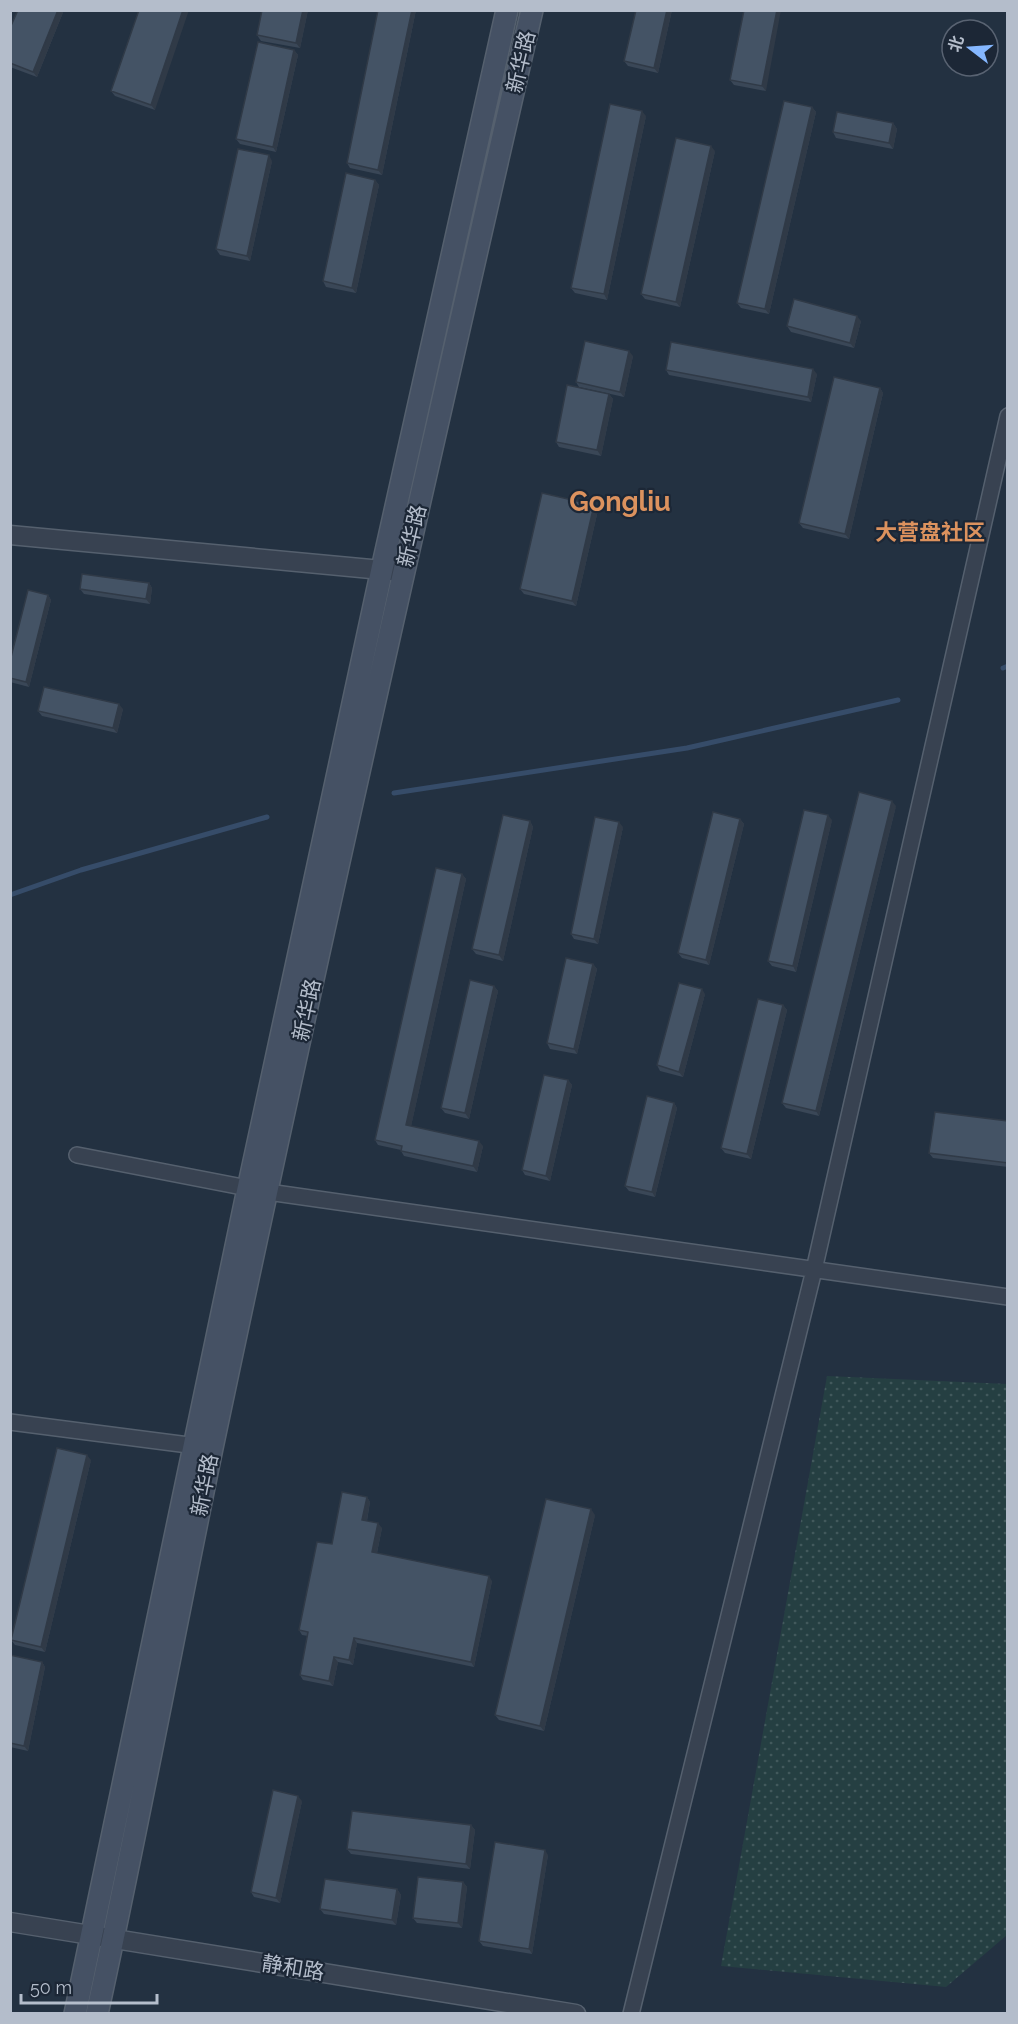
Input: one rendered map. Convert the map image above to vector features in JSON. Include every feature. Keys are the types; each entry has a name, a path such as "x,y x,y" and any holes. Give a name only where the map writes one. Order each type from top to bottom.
{"main road":[{"name":"新华路","path":"75,2013 203,1447 258,1190 382,569 507,10"},
{"name":"新华路","path":"258,1190 532,10"},
{"name":"新华路","path":"97,2013 113,1939 203,1447"}],"street":[{"path":"631,2013 814,1270 1008,416"},
{"path":"10,534 403,572"},
{"path":"77,1155 258,1190 1008,1297"},
{"path":"10,1422 203,1447"},
{"name":"静和路","path":"10,1922 576,2013"}],"green space":[{"path":"827,1376 1007,1384 1007,1935 946,1987 721,1966"}],"building":[{"path":"18,10 58,10 33,72 10,63 10,28"},
{"path":"139,10 183,10 151,105 111,91"},
{"path":"262,10 303,10 296,43 257,35"},
{"path":"378,10 412,10 378,170 347,163"},
{"path":"636,10 667,10 654,68 624,61"},
{"path":"744,10 777,10 762,86 730,80"},
{"path":"258,42 294,50 273,147 236,139"},
{"path":"784,101 812,107 765,309 737,303"},
{"path":"610,104 642,111 604,294 571,288"},
{"path":"837,112 893,123 889,143 833,132"},
{"path":"676,138 711,146 676,302 641,294"},
{"path":"238,149 269,155 247,256 216,249"},
{"path":"346,173 375,180 352,288 323,281"},
{"path":"794,299 857,316 850,343 787,326"},
{"path":"585,341 629,351 620,392 576,382"},
{"path":"671,342 813,369 808,397 666,370"},
{"path":"834,377 880,388 845,534 799,523"},
{"path":"567,385 609,394 597,450 556,442"},
{"path":"542,493 594,505 572,601 520,589"},
{"path":"82,574 149,583 146,599 80,589"},
{"path":"28,590 48,595 26,682 10,678 10,661"},
{"path":"44,687 119,704 113,728 38,711"},
{"path":"859,792 892,801 816,1111 782,1103"},
{"path":"804,810 828,815 793,966 768,961"},
{"path":"713,812 740,819 706,960 678,953"},
{"path":"503,815 530,821 499,955 472,949"},
{"path":"595,817 619,822 594,939 571,934"},
{"path":"436,868 462,874 406,1125 479,1141 473,1166 401,1151 402,1146 375,1140"},
{"path":"566,958 593,964 574,1049 547,1043"},
{"path":"470,980 494,986 465,1113 441,1108"},
{"path":"679,983 702,989 679,1072 657,1065"},
{"path":"758,999 783,1005 747,1154 721,1148"},
{"path":"544,1075 568,1080 546,1176 522,1170"},
{"path":"647,1096 674,1103 652,1192 625,1186"},
{"path":"935,1112 1008,1121 1008,1163 929,1153"},
{"path":"57,1448 87,1455 41,1647 11,1640"},
{"path":"342,1492 367,1497 362,1520 378,1523 372,1552 489,1576 471,1662 354,1638 349,1660 334,1657 329,1681 300,1675 308,1632 299,1630 317,1542 332,1544"},
{"path":"546,1499 591,1509 540,1726 495,1715"},
{"path":"10,1655 42,1662 24,1746 10,1743"},
{"path":"273,1790 298,1796 276,1898 251,1892"},
{"path":"352,1811 471,1825 466,1864 347,1849"},
{"path":"495,1842 545,1850 529,1949 479,1941"},
{"path":"418,1877 463,1882 458,1923 413,1918"},
{"path":"325,1879 397,1889 392,1920 320,1909"}],"waterway":[{"path":"1003,668 1008,666"},
{"path":"394,793 687,748 898,700"},
{"path":"10,895 81,870 267,817"}],"district":[{"name":"Gongliu","path":"620,502"},
{"name":"大营盘社区","path":"930,532"}]}
